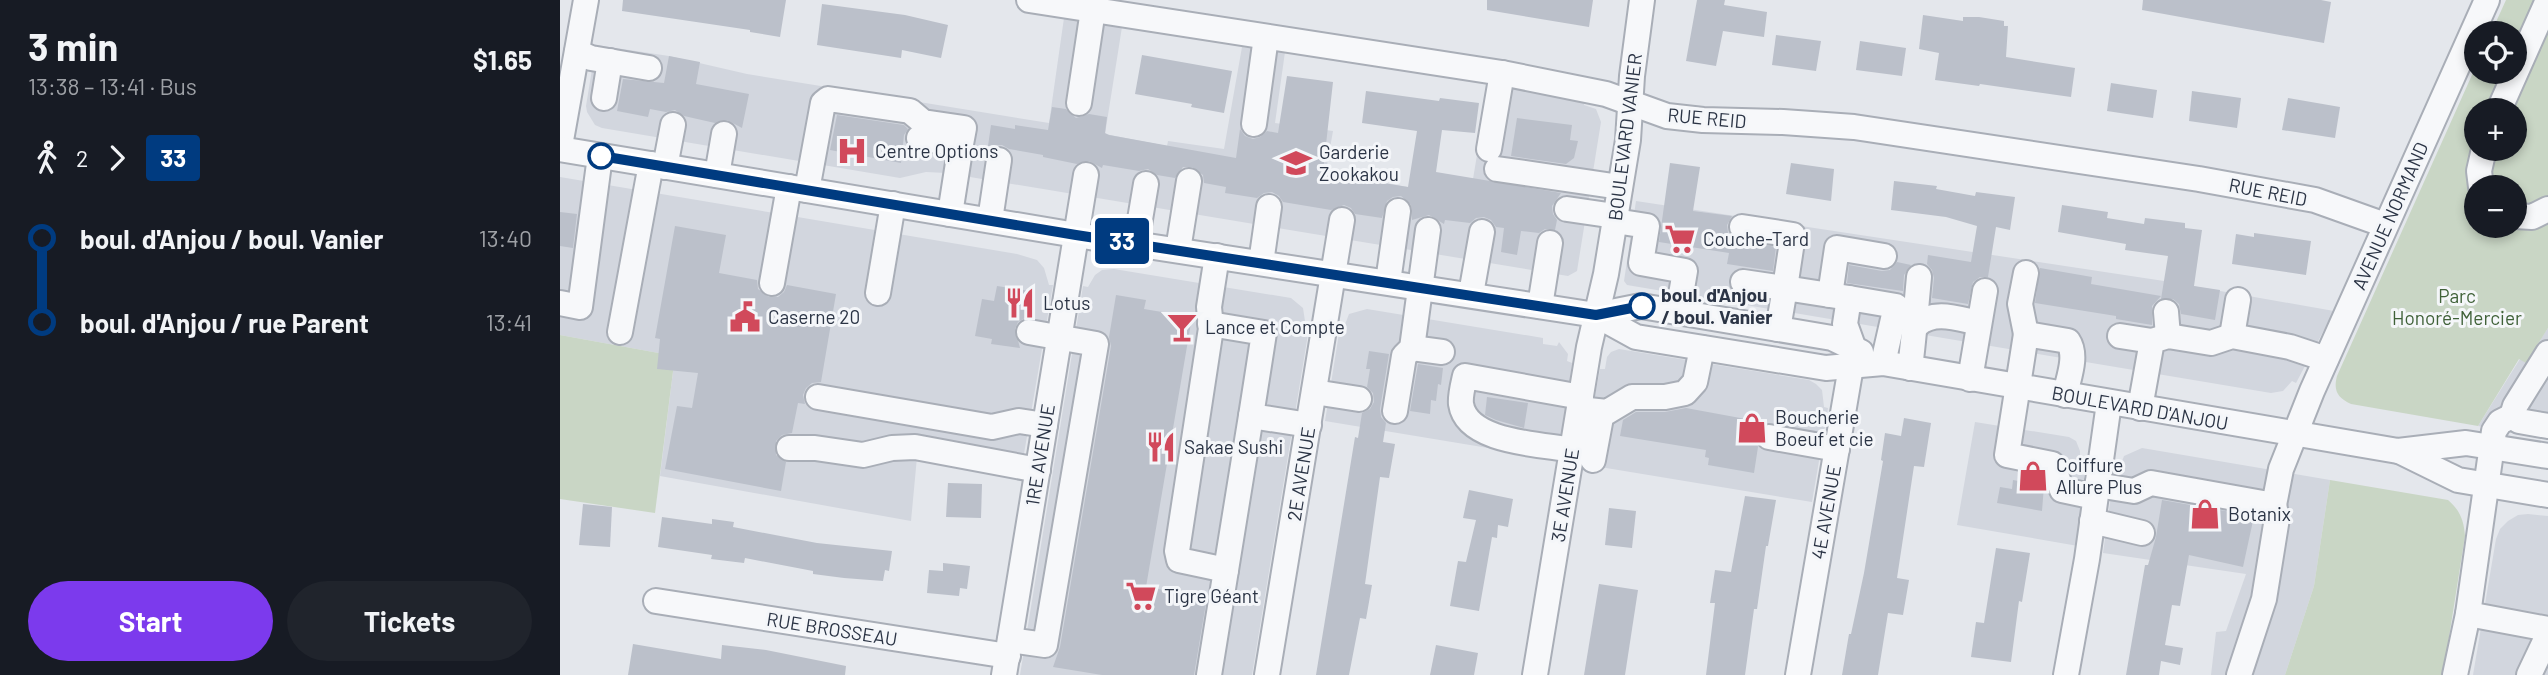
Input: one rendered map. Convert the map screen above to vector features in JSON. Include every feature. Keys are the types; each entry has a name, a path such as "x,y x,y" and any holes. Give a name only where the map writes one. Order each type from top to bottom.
{"street":[{"path":"560,148 586,0"},
{"name":"RUE REID","path":"1030,0 1502,73 1606,94 1667,116 1866,129 2199,179 2315,200 2385,225"},
{"name":"BOULEVARD VANIER","path":"1596,315 1628,140 1643,0"},
{"name":"AVENUE NORMAND","path":"2239,675 2266,592 2277,518 2274,505 2281,469 2326,359 2487,0"},
{"path":"2504,98 2548,0"},
{"path":"1079,103 1093,10"},
{"path":"1254,124 1266,37"},
{"path":"577,52 591,58 649,68"},
{"path":"604,99 610,61"},
{"path":"1502,73 1493,159 1620,187"},
{"path":"772,282 823,103 828,99 911,111 923,122 964,128 950,214"},
{"path":"620,332 658,165 673,125"},
{"path":"717,175 724,134"},
{"path":"919,138 961,145"},
{"name":"BOULEVARD D'ANJOU","path":"560,148 1076,235 1596,315 1636,337 1702,348 1826,368 1853,357"},
{"path":"560,303 580,307 582,202 600,156"},
{"path":"990,220 999,160"},
{"name":"1RE AVENUE","path":"1007,657 1086,175"},
{"path":"1178,250 1189,181"},
{"path":"1136,243 1146,184"},
{"path":"878,293 893,204"},
{"path":"1261,263 1269,207"},
{"path":"1567,209 1647,226 1641,263 1685,271 1678,312"},
{"path":"2527,217 2548,209"},
{"path":"1388,282 1398,211"},
{"name":"2E AVENUE","path":"1267,675 1342,220"},
{"path":"1742,227 1793,235 1778,329"},
{"path":"1395,411 1404,356 1412,348 1428,230"},
{"path":"1471,294 1482,232"},
{"path":"1540,306 1549,243"},
{"path":"1853,357 1839,297 1837,248 1884,256"},
{"path":"1217,256 1177,556 1186,563 1226,570"},
{"path":"2026,273 2020,304 2026,334 2020,387 2007,456 2052,464 2062,490 2095,501 2142,533"},
{"path":"1910,368 1917,325 1914,315 1919,277"},
{"path":"1743,282 1896,306 1883,363"},
{"path":"1970,379 1985,291"},
{"path":"2232,336 2238,300"},
{"name":"BOULEVARD D'ANJOU","path":"1596,315 1641,306 1832,338 1853,357 1883,363 2398,451 2466,443 2548,456"},
{"name":"3E AVENUE","path":"1535,675 1583,455 1596,315"},
{"path":"1917,325 1927,318 1940,316 1979,323"},
{"path":"1209,675 1264,333 1210,324"},
{"path":"2140,408 2149,331 2211,343 2232,336 2290,346 2326,359"},
{"path":"1029,332 1059,337"},
{"path":"2026,334 2068,341 2073,355 2065,396"},
{"name":"RUE BROSSEAU","path":"656,601 1007,657 1045,645 1096,344 1059,337"},
{"path":"1412,348 1442,352"},
{"path":"1583,455 1482,432 1466,416 1461,401 1465,376 1607,412 1632,397 1665,397 1685,393 1695,382 1702,348"},
{"path":"2455,675 2468,614 2494,431 2497,425 2512,416 2515,406 2548,353"},
{"name":"4E AVENUE","path":"1798,675 1853,357"},
{"path":"1314,392 1359,399"},
{"path":"818,397 992,427 1019,421 1045,425"},
{"path":"2066,675 2109,403"},
{"path":"1251,416 1309,425"},
{"path":"2512,416 2519,421 2548,426"},
{"path":"1769,438 1837,449"},
{"path":"789,448 863,455 915,447 1038,470"},
{"name":"BOULEVARD D'ANJOU","path":"2398,451 2458,480 2548,495"},
{"path":"2095,501 2151,484 2274,505"},
{"path":"2468,614 2548,629"},
{"path":"2529,675 2548,635"}],"shaded area":[{"path":"1064,18 1122,27 1105,134 1167,146 1168,141 1224,149 1242,47 1285,52 1275,123 1333,131 1326,171 1330,174 1408,187 1473,179 1489,83 1585,98 1584,105 1596,109 1601,122 1577,271 1568,276 946,173 926,172 900,178 602,128 595,125 587,112 596,45 669,56 747,74 1049,123"},
{"path":"560,177 1017,254 1037,260 1044,268 1049,285 1053,285 1020,477 917,457 911,521 660,476 675,356 560,335"},
{"path":"1636,201 2164,281 2334,311 2296,383 2292,381 2283,391 2271,393 1627,285 1624,281"},
{"path":"1114,269 1291,298 1303,308 1305,321 1310,322 1252,675 1020,675 1083,286 1088,287 1095,275 1102,270"},
{"path":"1367,309 1543,338 1543,344 1557,346 1559,342 1568,354 1567,361 1572,363 1561,460 1325,421 1340,327 1344,327 1349,314"},
{"path":"2548,328 2548,437 2478,426 2520,359 2526,362"},
{"path":"1619,349 1809,380 1816,384 1822,390 1824,407 1828,408 1812,502 1582,464 1600,369 1605,369 1607,357 1611,352"},
{"path":"1975,422 2069,437 2076,441 2080,451 2080,463 2085,467 2078,546 1957,525"},
{"path":"2142,448 2330,480 2314,586 2285,675 2211,675 2216,632 2226,631 2246,574 2103,553 2114,474 2117,474 2124,456"},
{"path":"2518,515 2548,516 2548,675 2473,675 2496,539 2500,529 2508,521"}],"green space":[{"name":"Parc Honoré-Mercier","path":"2506,0 2548,0 2548,328 2526,363 2519,359 2478,426 2351,404 2338,393 2337,376 2468,84 2527,84 2527,21 2496,21"},
{"path":"560,335 675,356 655,513 560,499"},
{"path":"2330,480 2448,500 2458,512 2465,536 2441,675 2285,675 2314,586"}],"building":[{"path":"623,0 786,0 780,37 622,11"},
{"path":"1487,0 1593,0 1589,27 1487,10"},
{"path":"1697,0 1725,0 1724,5 1767,12 1764,37 1723,31 1716,66 1686,61"},
{"path":"2143,0 2331,2 2324,43 2142,10"},
{"path":"822,4 905,15 948,25 941,58 902,50 901,58 817,45"},
{"path":"1923,15 1963,21 1963,17 1979,17 2004,21 2004,26 2008,26 2006,57 2075,68 2071,97 1935,80 1939,53 1919,49"},
{"path":"1776,35 1821,41 1816,71 1772,65"},
{"path":"1860,41 1906,48 1902,76 1856,70"},
{"path":"1142,55 1232,71 1224,113 1191,107 1192,104 1135,94"},
{"path":"669,56 700,62 696,84 749,94 742,128 727,120 715,123 684,116 675,110 666,112 650,109 648,117 617,111 623,79 664,83"},
{"path":"1287,76 1333,82 1323,171 1408,187 1417,131 1362,123 1366,91 1439,101 1440,98 1479,103 1475,133 1442,130 1436,172 1561,193 1552,206 1557,220 1555,230 1545,229 1539,233 1521,231 1517,255 1501,252 1504,228 1496,227 1491,220 1476,218 1470,223 1445,220 1444,224 1429,215 1412,220 1411,205 1401,196 1387,201 1382,218 1355,214 1351,208 1344,205 1331,210 1283,202 1272,192 1257,198 1225,193 1226,187 1204,183 1203,175 1192,167 1183,167 1175,178 1157,175 1148,169 1139,171 1103,165 1102,168 1089,161 1077,164 1009,149 1002,145 988,146 991,125 1048,130 1052,107 1066,109 1076,118 1089,114 1107,117 1105,133 1109,135 1236,158 1240,129 1245,136 1253,139 1267,131 1278,133"},
{"path":"2111,83 2157,90 2153,118 2107,111"},
{"path":"2192,91 2241,98 2237,128 2189,121"},
{"path":"2288,98 2340,107 2335,138 2282,130"},
{"path":"837,115 904,125 908,129 904,135 901,163 830,150"},
{"path":"1517,118 1572,125 1570,140 1578,141 1574,158 1566,164 1511,156"},
{"path":"1670,163 1700,167 1693,211 1732,216 1727,225 1728,233 1733,239 1776,247 1773,271 1727,264 1729,253 1659,242"},
{"path":"1791,163 1834,169 1831,201 1786,194"},
{"path":"1894,181 1937,186 1936,189 1975,196 1976,192 2015,197 2010,230 1996,227 1988,277 1980,277 1973,282 1968,304 1932,298 1934,278 1927,264 1928,255 1971,262 1977,226 1946,217 1891,210"},
{"path":"2062,205 2108,212 2107,218 2144,224 2145,218 2185,223 2185,228 2202,230 2194,286 2220,290 2215,320 2181,314 2179,304 2173,299 2161,299 2168,256 2125,250 2126,244 2058,232"},
{"path":"560,212 577,214 573,248 560,246"},
{"name":"Caserne 20","path":"675,226 726,235 719,273 757,280 758,289 769,297 778,297 787,285 836,294 821,382 812,383 806,388 803,395 805,404 798,403 792,433 782,435 776,441 776,455 786,462 781,491 665,469 677,406 692,408 698,373 657,369 660,339 655,338"},
{"path":"2254,233 2311,241 2306,275 2232,264 2236,234 2254,237"},
{"path":"1897,262 1911,265 1904,275 1903,291 1847,283 1849,265 1882,271 1890,270"},
{"path":"2040,268 2092,277 2091,284 2161,296 2152,306 2152,325 2116,319 2116,316 2035,303"},
{"path":"997,286 1030,291 1025,318 1018,322 1015,329 1020,348 991,344 992,339 975,336 982,299 994,301"},
{"path":"1116,295 1146,300 1144,309 1192,317 1146,587 1207,597 1194,675 1102,675 1053,667 1060,647 1111,346 1109,337"},
{"path":"1369,351 1389,354 1380,409 1381,417 1386,423 1383,442 1395,444 1389,478 1380,477 1365,584 1372,585 1366,619 1360,618 1349,675 1316,675 1355,437 1358,438 1362,413 1370,409 1374,402 1373,393 1367,387"},
{"path":"1418,364 1443,368 1436,401 1431,400 1430,414 1410,411"},
{"path":"1487,397 1528,403 1524,428 1485,415"},
{"path":"1686,408 1762,422 1755,434 1758,447 1754,473 1708,465 1706,450 1620,436 1623,420 1636,412 1665,412"},
{"path":"1904,418 1931,423 1924,467 1914,466 1897,578 1909,580 1903,615 1888,613 1878,675 1842,675 1864,573 1883,461 1885,433 1901,436"},
{"path":"2013,480 2044,486 2042,511 1997,503 2000,487 2012,489"},
{"path":"948,483 982,484 981,518 946,517"},
{"path":"1469,490 1513,499 1508,527 1498,525 1497,538 1492,537 1479,611 1450,606 1458,561 1466,562 1476,520 1463,518"},
{"path":"1745,496 1776,500 1757,609 1754,609 1745,675 1706,675 1715,603 1710,603 1715,570 1731,572"},
{"path":"2162,500 2254,516 2243,567 2189,555 2180,606 2172,605 2165,645 2183,648 2180,665 2161,661 2159,675 2126,675 2145,565 2148,565 2156,537"},
{"path":"583,504 612,507 610,547 579,545"},
{"path":"1609,508 1636,511 1632,548 1605,545"},
{"path":"662,517 712,524 712,519 734,522 733,527 817,543 892,551 889,571 885,570 883,581 844,578 813,574 813,571 745,558 744,563 711,559 712,555 658,547"},
{"path":"1996,548 2030,553 2022,602 2019,601 2011,662 1971,657 1976,622 1984,623"},
{"path":"943,563 970,566 967,589 960,588 959,596 927,593 929,570 943,571"},
{"path":"1599,584 1638,590 1625,675 1584,675"},
{"path":"633,644 721,659 722,645 766,650 846,666 845,675 628,675"},
{"path":"1436,645 1478,653 1474,675 1430,675"}],"bus line":[{"name":"33","path":"601,156 1076,235 1596,315 1642,306"}],"place":[{"name":"Centre Options","path":"852,151"},
{"name":"Garderie Zookakou","path":"1296,163"},
{"name":"Couche-Tard","path":"1680,239"},
{"name":"Lotus","path":"1020,303"},
{"name":"boul. d'Anjou / boul. Vanier","path":"1642,306"},
{"name":"Caserne 20","path":"745,317"},
{"name":"Lance et Compte","path":"1182,327"},
{"name":"Boucherie Boeuf et cie","path":"1752,428"},
{"name":"Sakae Sushi","path":"1161,447"},
{"name":"Coiffure Allure Plus","path":"2033,476"},
{"name":"Botanix","path":"2205,514"},
{"name":"Tigre Géant","path":"1141,596"}]}
